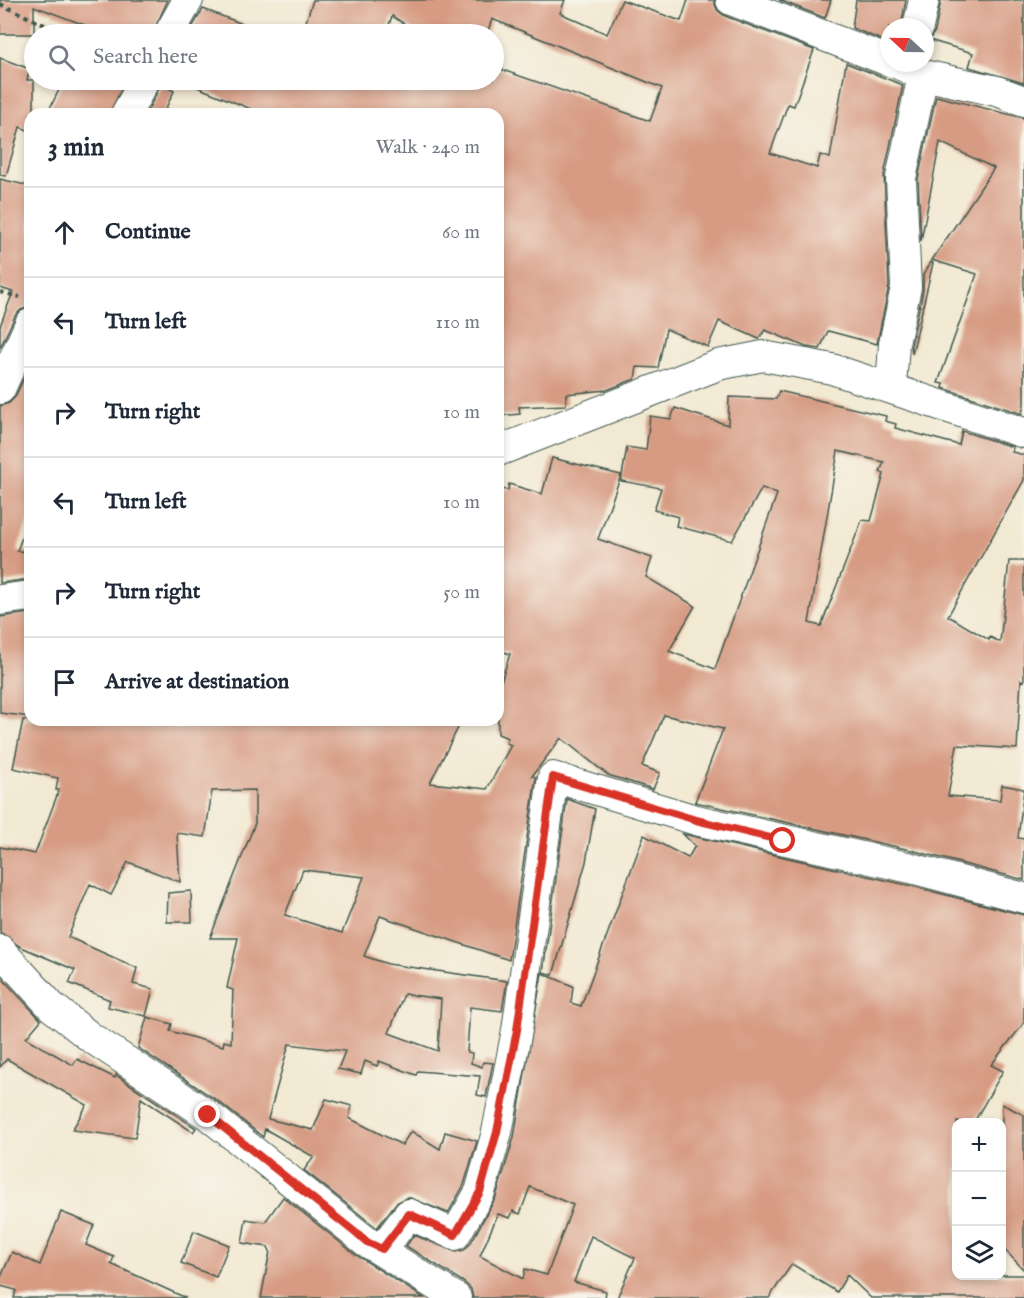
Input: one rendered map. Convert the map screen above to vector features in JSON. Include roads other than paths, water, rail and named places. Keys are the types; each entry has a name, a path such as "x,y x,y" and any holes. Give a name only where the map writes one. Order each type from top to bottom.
{"street":[{"path":"175,24 188,0"},
{"path":"731,0 880,57"},
{"path":"920,18 924,0"},
{"path":"891,387 894,344 906,287 901,178 905,72"},
{"path":"927,72 997,91 1024,101"},
{"path":"129,108 139,90"},
{"path":"0,389 24,337"},
{"path":"504,449 718,365 742,358 763,356 832,369 1024,433"},
{"path":"0,600 24,597"},
{"path":"382,1249 409,1214 455,1235 480,1192 497,1132 517,1030 553,777 696,820 911,868 1024,898"},
{"path":"0,950 51,1006 82,1031 208,1115 367,1242 382,1249 456,1298"}]}
